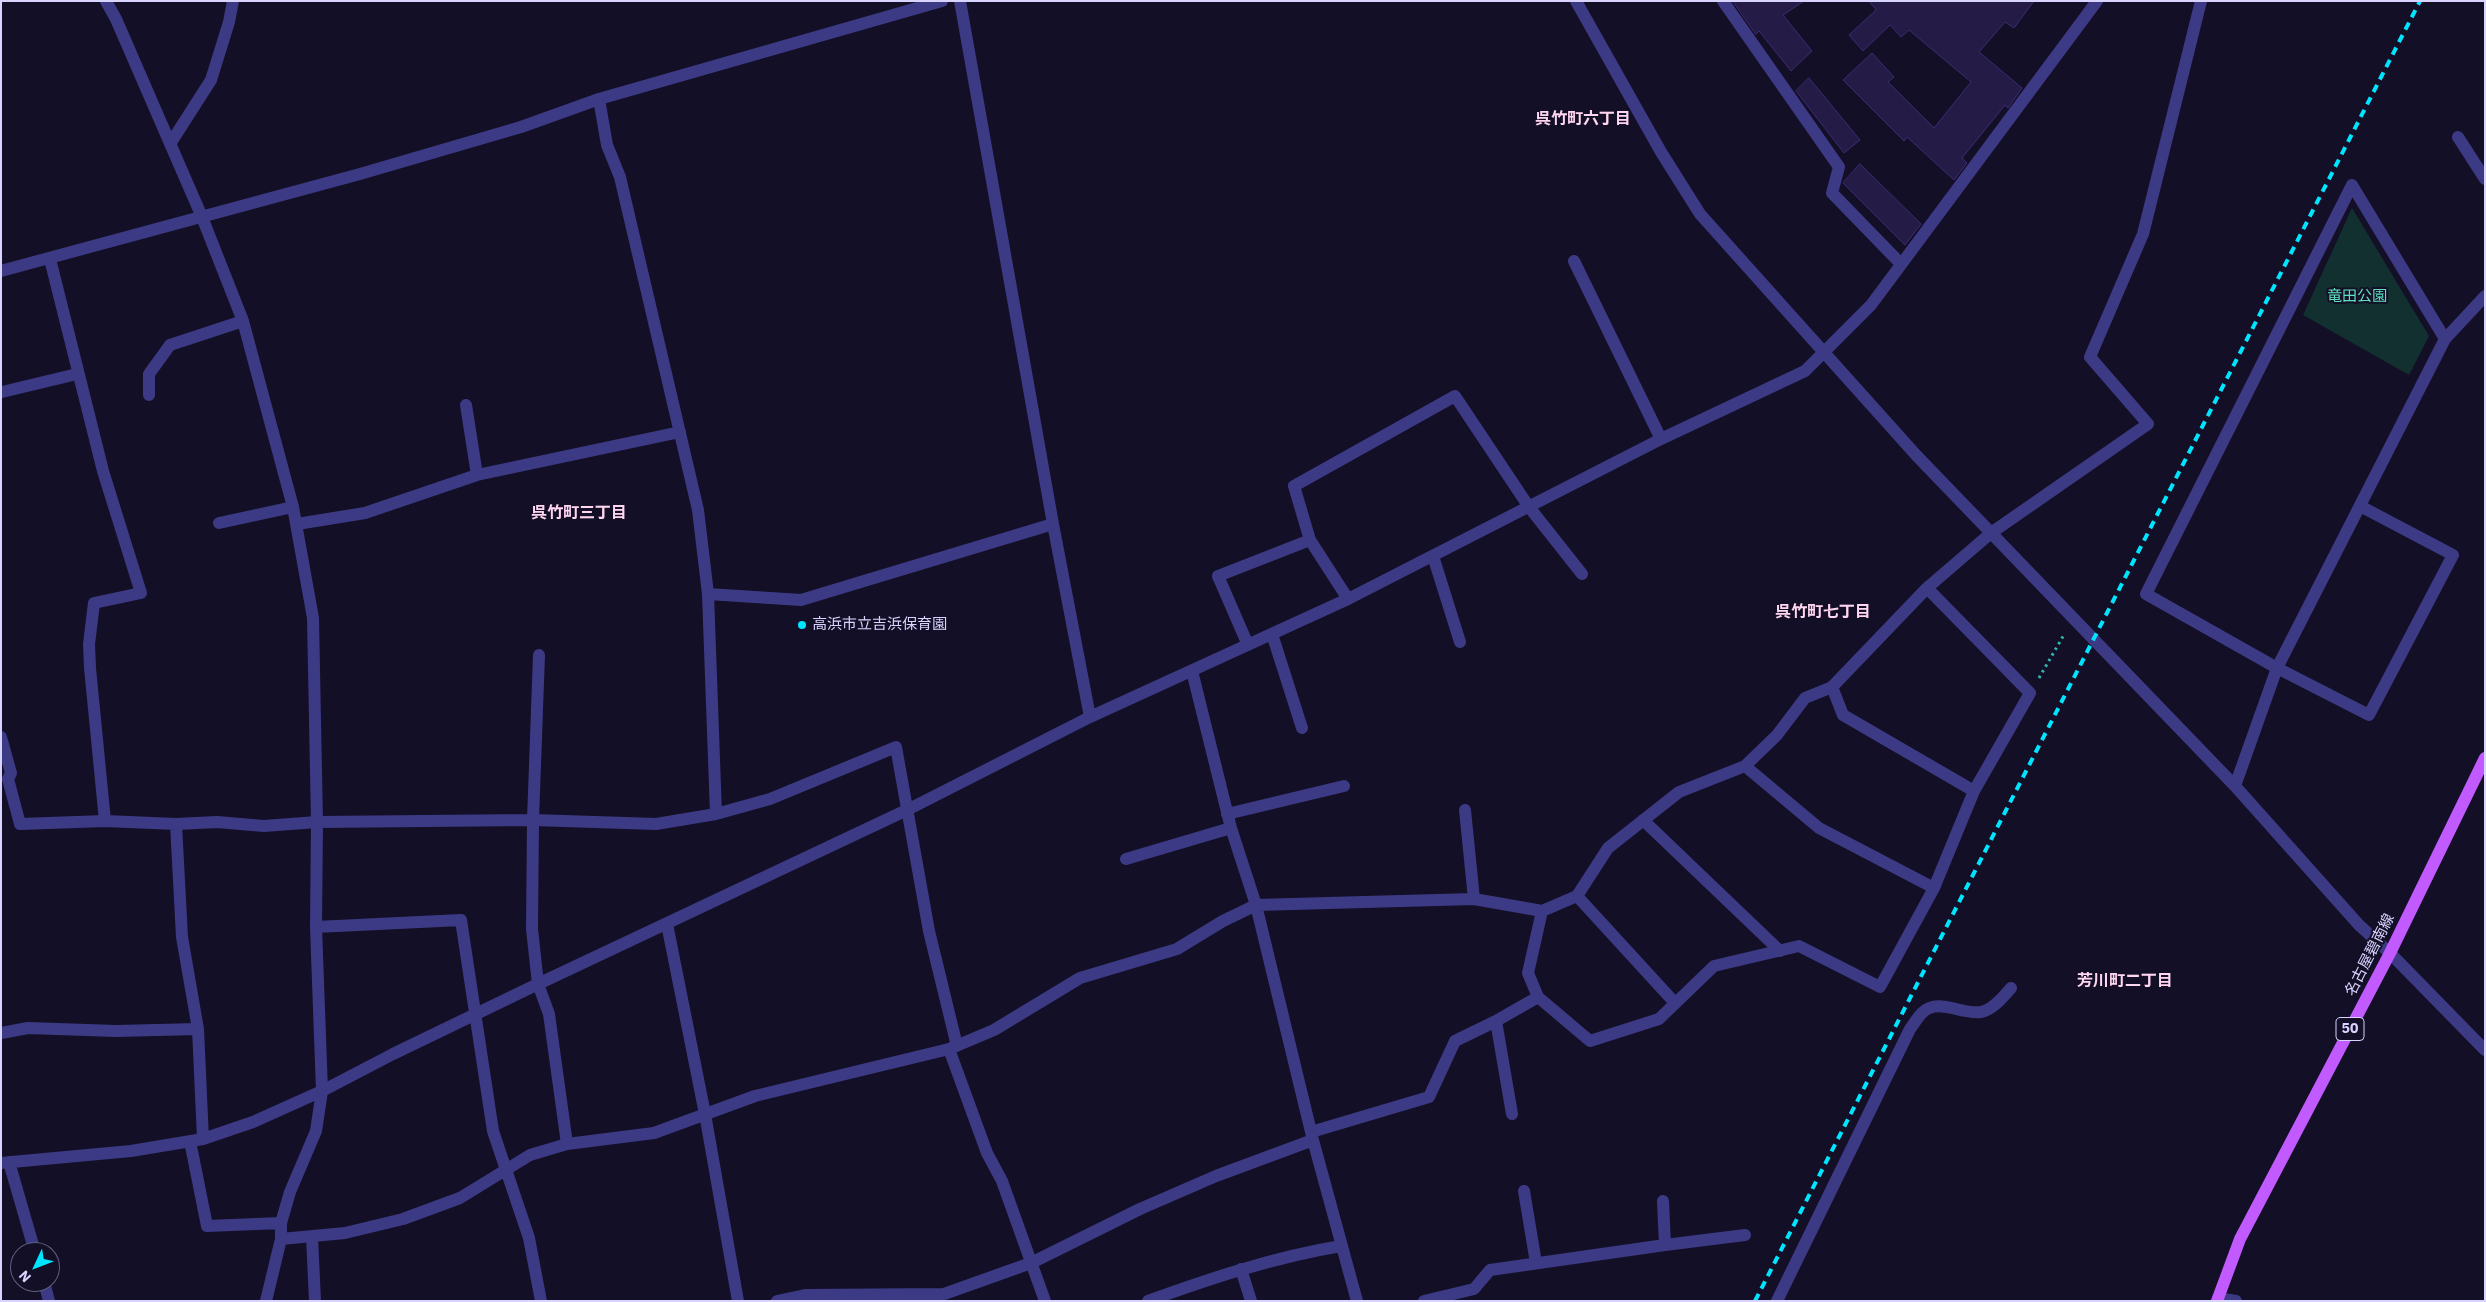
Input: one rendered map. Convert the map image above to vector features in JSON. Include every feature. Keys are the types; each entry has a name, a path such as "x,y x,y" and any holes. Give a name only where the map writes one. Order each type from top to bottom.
{"main road":[{"name":"名古屋碧南線","path":"2218,1299 2240,1239 2390,953 2485,758"}],"street":[{"path":"106,1 116,19 202,217 243,321 293,507 313,618 318,822 316,927 322,1091 316,1131 295,1177 281,1223 281,1239 266,1301"},
{"path":"170,144 210,80 230,22 233,1"},
{"path":"1,271 360,174 512,130 600,99 942,1"},
{"path":"960,1 1053,524 1090,717"},
{"path":"1576,1 1661,152 1700,214 1916,455 2235,786 2359,925 2390,953 2485,1050"},
{"path":"1723,1 1839,167 1832,193 1901,264"},
{"path":"31,1242 5,1163 113,1154 197,1140 253,1122 322,1091 538,984 909,809 1090,717 1348,599 1661,440 1805,371 1870,305 2096,1"},
{"path":"281,1239 344,1233 403,1219 460,1198 530,1155 567,1144 654,1133 754,1096 953,1048 994,1030 1080,978 1177,949 1223,921 1256,905 1474,899 1542,911 1577,896 1608,848 1679,792 1745,766 1778,735 1805,698 1832,688 1927,588 1991,533 2148,424 2090,357 2144,234 2201,1"},
{"path":"600,99 607,145 620,177 698,510 708,594 716,814"},
{"path":"2458,137 2485,179"},
{"path":"2360,506 2453,555 2369,715 2277,668 2146,594 2352,185 2445,339"},
{"path":"50,259 102,471 141,593 94,603 89,644 105,821"},
{"path":"1574,261 1661,440"},
{"path":"2235,786 2277,668 2445,339 2485,296"},
{"path":"149,395 149,374 170,345 243,321"},
{"path":"2,392 77,374"},
{"path":"1348,599 1310,540 1294,486 1455,396 1529,506 1582,574"},
{"path":"466,406 478,475"},
{"path":"297,524 365,513 478,475 680,432"},
{"path":"219,523 293,507"},
{"path":"708,594 801,600 1053,524"},
{"path":"1248,645 1218,576 1310,540"},
{"path":"1433,556 1460,642"},
{"path":"1542,911 1528,973 1538,997 1590,1041 1659,1019 1714,966 1799,946 1880,988 1934,888 1974,791 2030,694 1927,588"},
{"path":"1272,634 1302,728"},
{"path":"539,654 533,820 532,929 538,984 549,1014 567,1144"},
{"path":"1192,671 1227,814 1256,905 1312,1136 1357,1301"},
{"path":"1832,688 1843,715 1974,791"},
{"path":"1,736 11,773 5,780 20,824 105,821 176,824 217,822 264,826 318,822 533,820 656,824 716,814 770,799 896,747 909,809 929,931 953,1048 987,1153 1002,1181 1045,1301"},
{"path":"1745,766 1819,828 1934,888"},
{"path":"1227,814 1344,786"},
{"path":"1465,810 1474,899"},
{"path":"1643,820 1780,951"},
{"path":"176,824 182,937 198,1029 197,1140 207,1226 281,1223"},
{"path":"1126,859 1231,828"},
{"path":"1577,896 1675,1003"},
{"path":"316,927 461,920 493,1131 508,1169 529,1238 541,1301"},
{"path":"667,924 738,1301"},
{"path":"1777,1301 1910,1029 1923,1012 1941,1005 1963,1012 1983,1012 2001,1000 2011,988"},
{"path":"777,1301 805,1294 944,1294 1031,1263 1140,1208 1216,1176 1312,1136 1429,1097 1455,1041 1496,1021 1538,997"},
{"path":"1496,1021 1512,1114"},
{"path":"1,1033 28,1028 116,1031 198,1029"},
{"path":"1524,1191 1536,1263"},
{"path":"1663,1201 1665,1245"},
{"path":"1424,1301 1474,1289 1490,1270 1665,1245 1745,1236"},
{"path":"312,1237 315,1301"},
{"path":"1148,1301 1241,1269 1309,1251 1341,1246"},
{"path":"1241,1269 1251,1301"},
{"path":"2218,1299 2236,1301"}],"path":[{"path":"2030,694 2073,619"}],"green space":[{"name":"竜田公園","path":"2352,208 2429,336 2409,375 2303,315"}],"building":[{"path":"1733,1 1804,1 1783,15 1812,51 1791,71 1759,31 1756,34"},
{"path":"1869,1 2034,1 2014,28 2005,22 1979,52 2022,88 2008,108 2005,105 1962,158 1967,163 1954,180 1907,137 1904,141 1843,80 1872,53 1894,77 1888,82 1934,128 1971,82 1909,30 1901,37 1890,25 1863,51 1849,35 1876,10"},
{"path":"1809,78 1860,140 1844,153 1796,91"},
{"path":"1860,164 1921,224 1905,245 1843,183"}],"railway":[{"path":"1755,1301 2420,1"}],"place":[{"name":"高浜市立吉浜保育園","path":"802,625"}],"district":[{"name":"呉竹町六丁目","path":"1583,119"},
{"name":"呉竹町三丁目","path":"579,513"},
{"name":"呉竹町七丁目","path":"1823,612"},
{"name":"芳川町二丁目","path":"2125,981"}]}
